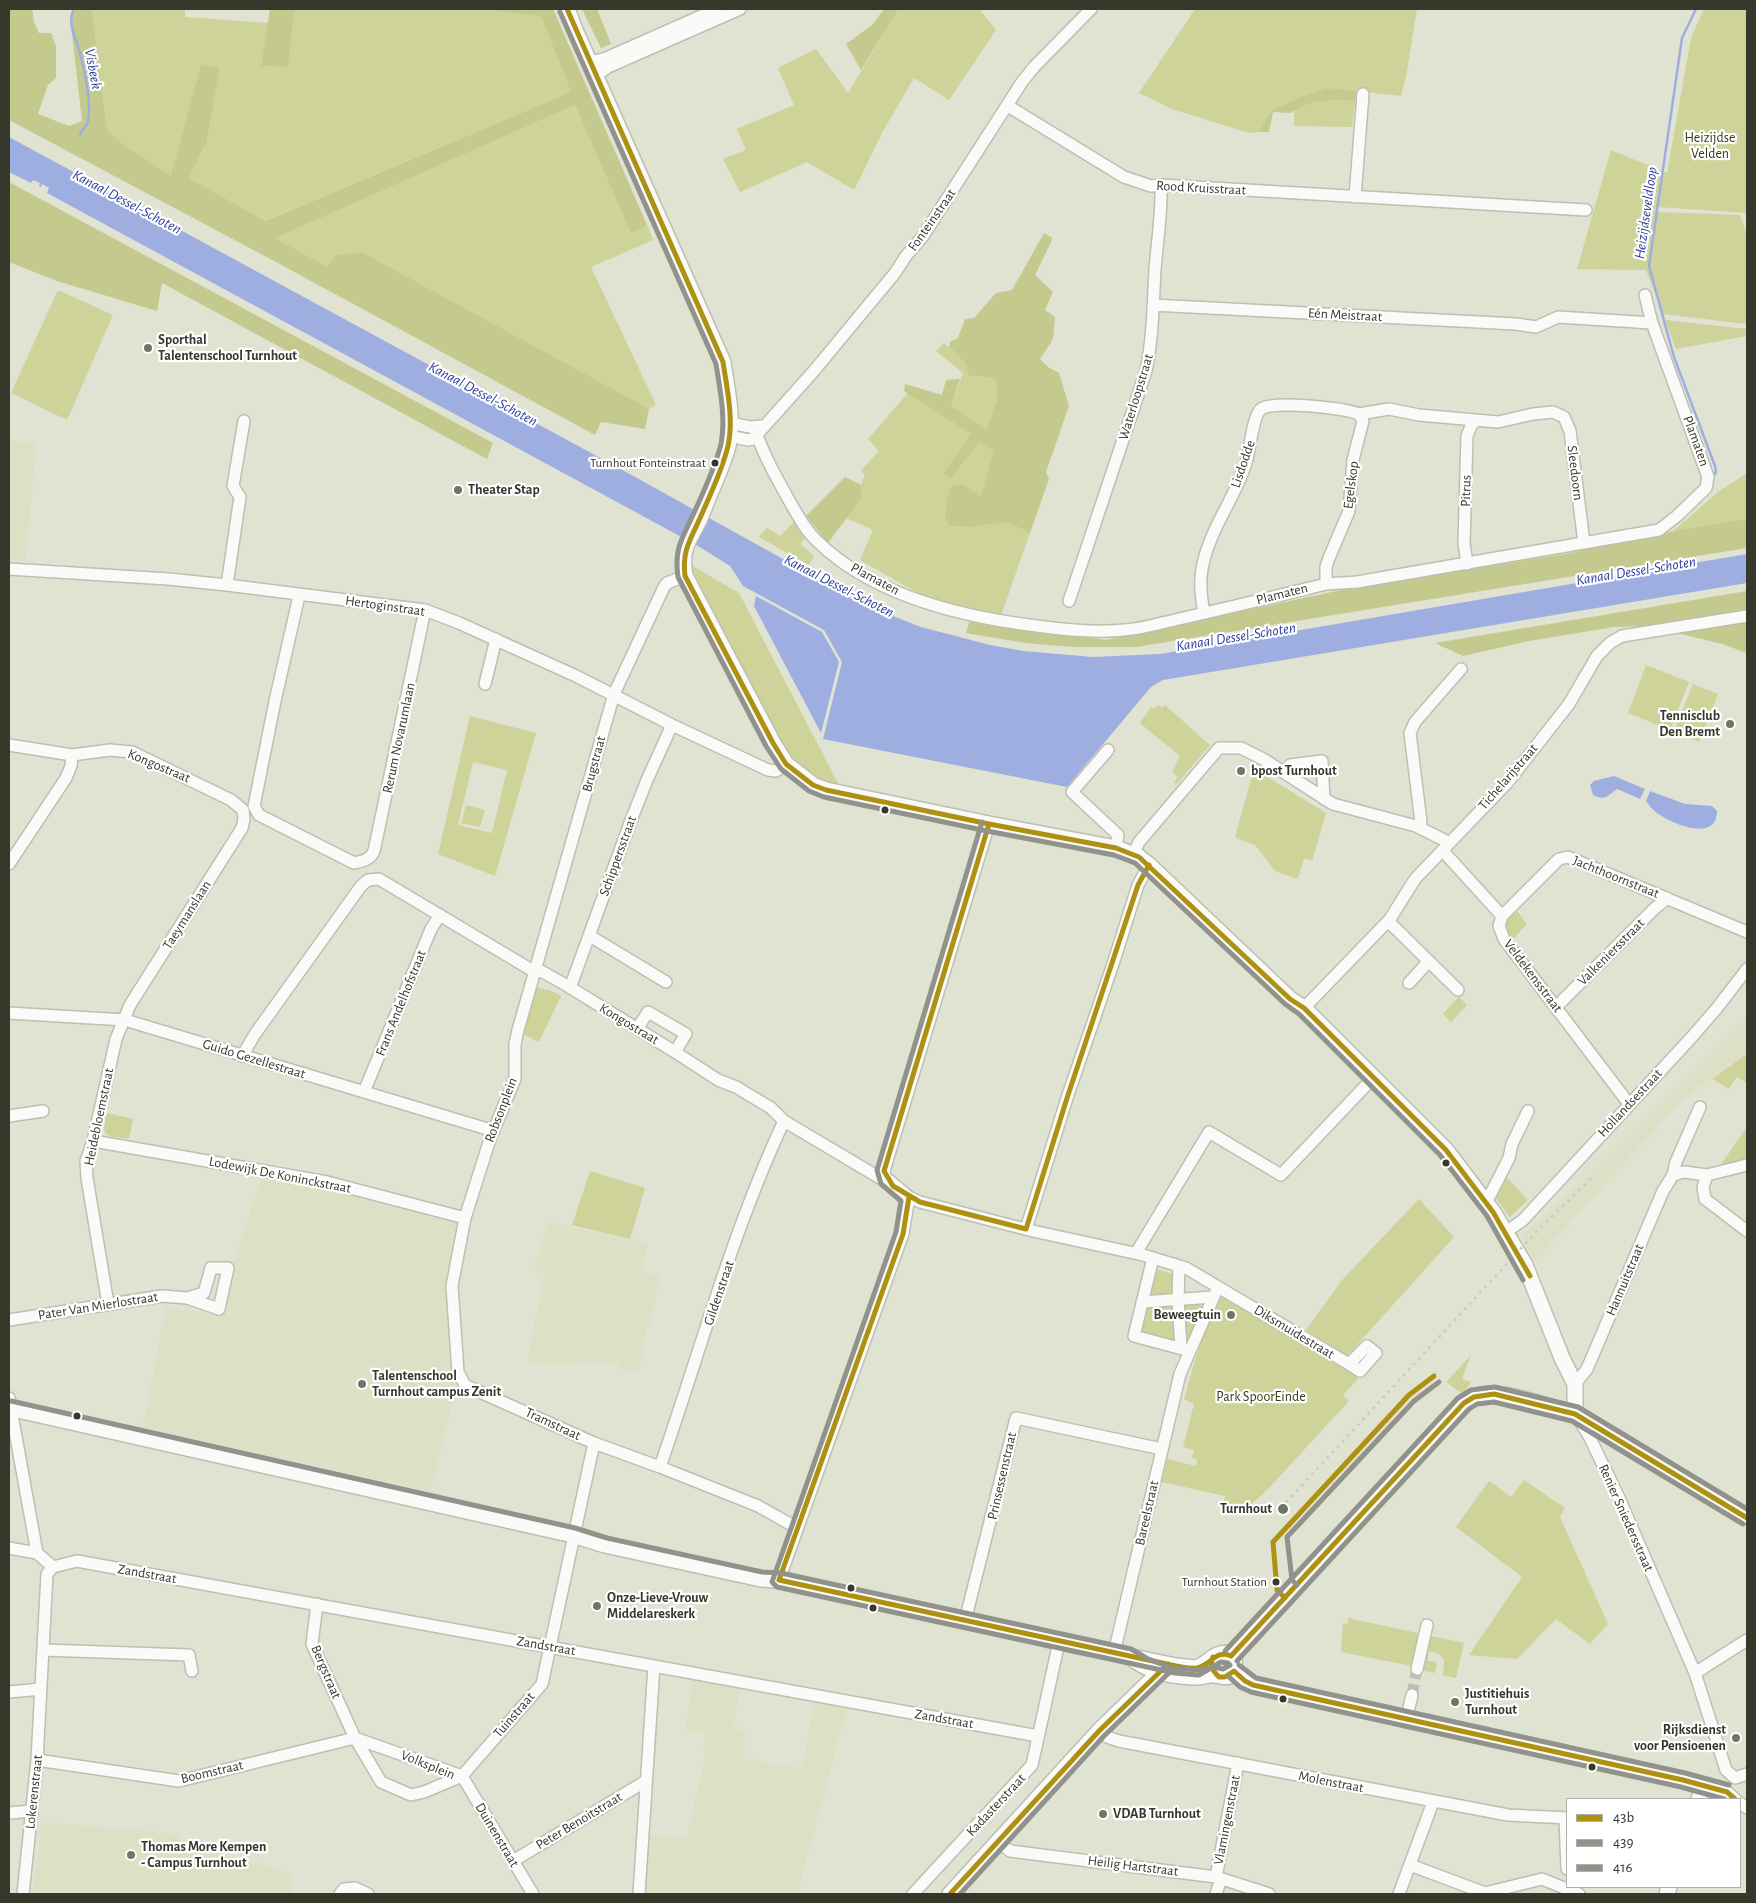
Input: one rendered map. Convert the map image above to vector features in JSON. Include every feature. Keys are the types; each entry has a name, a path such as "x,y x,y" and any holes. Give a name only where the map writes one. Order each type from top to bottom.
{"street":[{"path":"567,9 723,362 730,370 737,390 745,430 721,492 703,512 687,542 683,558 685,576 786,764 813,785 826,790 1116,848 1139,857 1149,865 1290,999 1304,1008 1446,1150 1506,1232 1525,1265 1562,1358 1575,1384 1574,1414"},
{"path":"594,69 604,59 717,9"},
{"path":"594,69 608,67 740,9"},
{"name":"Fonteinstraat","path":"745,430 874,299 923,236 1034,66 1091,9"},
{"path":"1355,197 1363,94"},
{"name":"Rood Kruisstraat","path":"1008,106 1124,177 1151,186 1161,185 1586,210"},
{"name":"Waterloopstraat","path":"1069,601 1146,371 1152,343 1161,185"},
{"name":"Plamaten","path":"745,430 802,522 817,541 834,556 863,574 912,598 1000,622 1061,629 1124,630 1326,584 1357,582 1659,530 1677,516 1708,484 1706,468 1652,323 1646,295"},
{"name":"Eén Meistraat","path":"1153,305 1516,324 1536,327 1558,317 1652,323"},
{"name":"Lisdodde","path":"1204,613 1200,582 1206,551 1217,524 1242,476 1250,448 1255,418 1258,413 1268,405 1274,404 1337,408 1359,414"},
{"path":"1359,414 1389,409 1419,416 1475,421"},
{"name":"Sleedoorn","path":"1475,421 1498,422 1533,414 1553,412 1564,416 1570,431 1584,543"},
{"name":"Egelskop","path":"1326,584 1328,558 1348,511 1353,460 1363,420 1359,414"},
{"path":"227,585 240,497 233,486 244,421"},
{"name":"Pitrus","path":"1467,564 1464,543 1467,436 1470,426 1475,421"},
{"name":"Hertoginstraat","path":"9,569 168,579 426,610 496,639 614,694 622,700 672,725 768,770 776,771 786,764"},
{"name":"Brugstraat","path":"535,972 614,694 664,587 685,576"},
{"name":"Rerum Novarumlaan","path":"300,596 275,701 254,806 259,815 354,862 364,861 372,856 374,851 426,610"},
{"name":"Tichelarijstraat","path":"1304,1008 1388,921 1415,879 1506,783 1565,710 1597,656 1610,643 1622,636 1747,616"},
{"path":"485,684 496,639"},
{"path":"1416,826 1421,822 1410,733 1415,722 1461,669"},
{"name":"Schippersstraat","path":"570,988 630,823 672,725"},
{"name":"Kongostraat","path":"9,744 72,755 110,750 132,752 231,800 243,810"},
{"path":"1134,855 1139,842 1218,748 1241,748 1262,759 1333,804 1416,826 1446,846 1502,916"},
{"path":"1108,750 1072,792 1118,835 1116,848"},
{"path":"9,864 66,778 71,766 72,755"},
{"path":"1290,765 1322,761 1324,799"},
{"name":"Taeymanslaan","path":"125,1020 130,1005 242,828 243,810"},
{"path":"885,1178 884,1172 989,824"},
{"name":"Jachthoornstraat","path":"1502,916 1559,859 1568,857 1747,932"},
{"path":"1026,1229 1068,1095 1138,885 1149,865"},
{"name":"Kongostraat","path":"242,1056 254,1034 361,886 368,880 379,879 535,972 541,972 570,988 676,1052 718,1080 736,1087 771,1108 784,1121 880,1178 885,1178 909,1197"},
{"name":"Valkeniersstraat","path":"1556,1008 1667,898"},
{"name":"Frans Andelhofstraat","path":"364,1092 431,930 440,916"},
{"name":"Veldekensstraat","path":"1502,916 1500,926 1504,939 1629,1104"},
{"path":"1388,921 1458,990"},
{"path":"590,936 666,982"},
{"path":"1409,982 1429,961"},
{"name":"Hollandsestraat","path":"1506,1232 1523,1220 1717,1008 1747,968"},
{"name":"Robsonplein","path":"465,1218 490,1139 516,1079 515,1044 535,972"},
{"path":"638,1029 648,1012 686,1034 676,1052"},
{"name":"Guido Gezellestraat","path":"9,1013 125,1020 494,1131"},
{"name":"Heidebloemstraat","path":"108,1304 87,1178 86,1161 93,1141 116,1039 125,1020"},
{"path":"779,1580 903,1234 909,1197 920,1202 1026,1229 1136,1253 1209,1132 1281,1175 1373,1078"},
{"name":"Hannuitstraat","path":"1575,1384 1587,1369 1663,1191 1673,1175 1676,1162 1700,1107"},
{"path":"9,1116 43,1110"},
{"path":"1486,1203 1509,1158 1512,1144 1528,1111"},
{"name":"Gildenstraat","path":"660,1467 726,1270 769,1154 784,1121"},
{"name":"Lodewijk De Koninckstraat","path":"93,1141 327,1182 465,1218"},
{"path":"1673,1175 1684,1172 1707,1175 1747,1165"},
{"path":"1707,1175 1703,1187 1705,1199 1747,1231"},
{"name":"Tramstraat","path":"465,1218 452,1286 458,1372 465,1385 594,1443 758,1506 797,1528"},
{"name":"Diksmuidestraat","path":"1136,1253 1186,1268 1216,1292 1240,1300 1349,1364"},
{"path":"1153,1258 1134,1336 1185,1349 1178,1299 1180,1266"},
{"path":"1142,1302 1178,1299 1216,1292"},
{"name":"Bareelstraat","path":"1114,1653 1185,1349 1216,1292"},
{"name":"Pater Van Mierlostraat","path":"9,1320 162,1296 187,1298"},
{"path":"53,1567 36,1548 9,1405 573,1535 605,1545 761,1579 779,1580 1130,1656 1167,1670 1200,1677 1215,1674 1225,1677 1233,1664 1464,1403 1470,1399 1488,1394 1506,1396 1574,1414 1602,1428 1747,1518"},
{"name":"Renier Sniedersstraat","path":"1574,1414 1588,1434 1619,1498 1695,1673 1726,1770 1735,1778 1747,1774"},
{"name":"Prinsessenstraat","path":"966,1621 1016,1418 1162,1449"},
{"name":"Tuinstraat","path":"462,1776 542,1684 594,1443"},
{"path":"9,1548 36,1548"},
{"name":"Zandstraat","path":"53,1567 77,1561 1038,1736"},
{"name":"Lokerenstraat","path":"24,1894 37,1760 47,1574 53,1567"},
{"name":"Bergstraat","path":"317,1604 312,1644 355,1738"},
{"path":"1417,1670 1427,1625"},
{"path":"1695,1673 1747,1640"},
{"name":"Kadasterstraat","path":"914,1894 1032,1766 1059,1642"},
{"path":"43,1650 189,1656 192,1671"},
{"path":"950,1894 1099,1731 1131,1700 1167,1670 1199,1667 1223,1653 1245,1681 1253,1685 1702,1792 1727,1792 1734,1798"},
{"path":"1213,1658 1211,1667 1215,1674"},
{"name":"Peter Benoitstraat","path":"639,1894 654,1666"},
{"path":"9,1692 41,1689"},
{"path":"1406,1720 1412,1695"},
{"name":"Molenstraat","path":"1099,1731 1107,1737 1118,1741 1433,1802 1508,1815 1566,1818"},
{"name":"Boomstraat","path":"37,1760 179,1781 355,1738"},
{"name":"Volksplein","path":"355,1738 381,1782 411,1795 424,1792 462,1776"},
{"name":"Volksplein","path":"355,1738 462,1776"},
{"name":"Vlamingenstraat","path":"1216,1894 1238,1764"},
{"name":"Duinenstraat","path":"462,1776 532,1894"},
{"name":"Peter Benoitstraat","path":"513,1862 646,1781"},
{"path":"1399,1894 1433,1802"},
{"path":"9,1813 32,1811"},
{"name":"Heilig Hartstraat","path":"998,1842 1010,1851 1218,1878 1269,1894"},
{"path":"1410,1865 1485,1893 1493,1893 1542,1878 1579,1894"},
{"path":"1561,1887 1566,1873"},
{"path":"340,1894 344,1889 355,1888 368,1894"}],"shaded area":[{"path":"9,440 36,444 26,561 9,560"},
{"path":"1747,1016 1747,1054 1699,1087 1671,1112 1534,1262 1521,1237 1596,1168"},
{"name":"Talentenschool Turnhout campus Zenit","path":"261,1176 306,1184 458,1224 449,1286 457,1385 431,1491 143,1428 166,1307 219,1315"},
{"path":"549,1222 647,1243 642,1273 660,1277 638,1372 621,1370 619,1363 608,1362 529,1364 528,1356 545,1273 534,1270"},
{"path":"693,1680 740,1688 733,1728 736,1725 740,1725 739,1731 746,1732 742,1758 802,1769 814,1702 847,1709 797,1894 643,1894 648,1835 687,1838 706,1752 703,1751 706,1733 685,1731"},
{"name":"Thomas More Kempen - Campus Turnhout","path":"42,1822 178,1834 178,1841 292,1874 292,1894 33,1894"}],"green space":[{"path":"32,9 34,22 39,33 51,33 56,46 56,78 48,85 38,114 69,126 82,121 70,16 74,9 92,9 107,129 124,145 171,176 201,64 220,67 207,141 189,178 265,221 571,92 541,16 483,9 553,9 647,225 631,233 575,105 275,238 327,267 335,256 361,252 649,409 645,429 601,422 595,435 9,120 9,10"},
{"path":"92,9 185,9 185,17 268,23 261,66 288,67 295,9 482,9 541,15 571,92 264,221 189,178 207,141 220,67 201,64 171,177 124,145 107,129"},
{"path":"270,9 295,9 288,67 261,66"},
{"path":"582,9 597,9 611,44 601,48"},
{"path":"884,9 899,9 861,70 846,44 872,25"},
{"path":"899,9 979,9 996,30 949,100 914,78 883,131 854,190 807,162 740,192 723,159 746,150 737,129 794,105 778,68 816,49 848,93"},
{"path":"1195,9 1417,9 1401,96 1330,88 1271,111 1259,132 1249,133 1172,109 1139,93"},
{"name":"Heizijdse Velden","path":"1704,9 1747,9 1747,217 1745,213 1658,207 1657,212 1740,215 1747,234 1747,324 1663,314 1646,270 1577,269 1611,150 1667,173 1691,38"},
{"path":"1330,88 1356,91 1355,101 1331,100 1311,103 1290,113 1273,112 1269,132 1259,132 1271,111 1303,96"},
{"path":"1331,100 1355,101 1352,127 1294,126 1294,112 1311,103"},
{"path":"575,105 631,232 647,225 653,240 591,267 656,405 649,409 327,267 274,238"},
{"path":"9,182 493,443 487,459 162,283 157,311 57,281 9,262"},
{"path":"1044,233 1052,238 1035,275 1053,292 1045,310 1055,317 1053,339 1040,359 1048,367 1059,373 1069,406 1046,472 1049,479 1030,533 1007,522 974,527 950,526 945,520 946,503 951,487 963,484 981,496 993,451 980,441 951,478 943,474 971,434 904,391 905,384 942,395 946,380 960,379 951,406 987,430 997,399 997,381 989,377 969,376 966,364 949,347 951,341 958,338 965,319 974,318 996,293 1012,290"},
{"path":"58,290 113,315 67,420 11,393"},
{"path":"1665,320 1747,329 1747,336 1676,349"},
{"path":"944,343 966,364 970,376 989,377 997,381 997,399 987,431 951,406 963,373 936,351"},
{"path":"908,393 971,434 944,474 951,478 980,440 993,451 981,496 963,484 946,503 945,520 950,526 974,527 1007,522 1030,533 1000,618 950,606 923,596 860,560 873,530 846,518 861,499 861,485 865,475 861,471 879,451 868,439"},
{"path":"1747,473 1747,519 1672,532 1718,492"},
{"path":"845,477 861,485 861,499 828,543 806,516"},
{"path":"1747,519 1747,548 1136,647 1072,647 1026,643 966,633 970,620 1106,640 1346,589 1565,554 1658,534"},
{"path":"794,522 806,536 800,544 814,556 809,565 759,537 767,528 780,536"},
{"path":"689,564 739,593 840,787 803,770 786,752"},
{"path":"1747,591 1747,653 1722,644 1648,626 1614,627 1529,641 1463,656 1435,643"},
{"path":"1646,665 1689,682 1670,730 1628,713"},
{"path":"1693,684 1718,694 1699,742 1674,731"},
{"path":"1159,705 1162,708 1165,705 1210,745 1177,784 1174,782 1178,776 1172,772 1180,756 1140,723 1151,707 1154,709"},
{"path":"470,716 536,733 495,876 438,854","holes":["473,762 507,770 492,833 458,825"]},
{"path":"1254,769 1326,813 1312,861 1304,858 1298,879 1275,871 1256,846 1235,837"},
{"path":"466,805 485,810 480,827 461,823"},
{"path":"1514,911 1518,912 1527,924 1513,939 1508,933 1506,934 1505,924"},
{"path":"535,987 561,996 539,1042 523,1034"},
{"path":"1459,997 1467,1005 1451,1022 1443,1014"},
{"path":"1747,1054 1747,1083 1737,1077 1729,1089 1712,1079"},
{"path":"107,1113 133,1119 129,1139 110,1136 105,1132 104,1127"},
{"path":"1747,1127 1747,1158 1720,1166"},
{"path":"590,1171 645,1188 630,1239 572,1225"},
{"path":"1504,1175 1528,1200 1510,1217 1493,1195"},
{"path":"1419,1199 1454,1237 1347,1356 1306,1330 1343,1279"},
{"path":"1154,1269 1174,1274 1172,1295 1147,1300"},
{"name":"Park SpoorEinde","path":"1225,1296 1359,1378 1343,1395 1349,1401 1269,1488 1242,1513 1222,1508 1225,1496 1162,1482 1167,1459 1196,1466 1197,1459 1192,1458 1194,1450 1183,1447 1194,1404 1184,1399 1208,1324 1218,1300"},
{"path":"1207,1301 1188,1346 1183,1345 1183,1304"},
{"path":"1173,1303 1178,1344 1138,1333 1146,1304"},
{"path":"1471,1355 1462,1379 1471,1382 1464,1393 1446,1382"},
{"path":"1524,1480 1565,1508 1560,1517 1608,1624 1590,1644 1556,1619 1517,1659 1469,1655 1522,1577 1456,1527 1489,1481 1511,1497"},
{"path":"1348,1618 1464,1643 1456,1678 1443,1675 1444,1659 1439,1654 1429,1651 1428,1661 1435,1661 1437,1664 1435,1673 1417,1669 1417,1667 1341,1652 1343,1623 1348,1624"}],"water":[{"name":"Kanaal Dessel-Schoten","path":"9,137 628,473 792,564 827,586 862,604 921,627 990,645 1023,651 1093,657 1160,654 1747,554 1747,583 1163,680 1151,687 1067,787 823,739 842,662 824,630 743,586 730,566 698,546 47,193 49,188 42,184 41,187 39,186 40,183 33,180 31,183 9,172"},
{"path":"756,596 822,632 839,662 821,733 754,606"},
{"path":"1614,776 1645,789 1640,799 1617,789 1603,798 1593,795 1590,785 1594,781"},
{"path":"1650,791 1685,804 1712,806 1717,811 1715,821 1710,826 1702,829 1683,826 1673,822 1657,813 1646,801"}],"waterway":[{"name":"Visbeek","path":"74,9 71,24 83,66 89,108 87,124 80,134"},
{"name":"Heizijdseveldloop","path":"1696,9 1682,38 1649,266 1674,357 1715,466 1715,474"}],"tunnel":[{"path":"1412,1695 1417,1669"}],"railway":[{"path":"1281,1508 1539,1229 1593,1177"}],"transit line":[{"name":"43b","path":"567,9 723,362 728,393 730,436 716,483 686,552 685,576 773,743 786,764 813,785 826,790 1116,848 1139,857 1290,999 1304,1008 1446,1150 1493,1212 1530,1276"},
{"name":"439","path":"560,12 716,364 723,414 721,444 716,462 680,544 677,559 678,577 766,746 781,769 809,791 824,797 1114,855 1135,863 1285,1004 1299,1014 1440,1155 1487,1216 1523,1280"},
{"name":"439","path":"982,822 877,1170 881,1184 901,1201 896,1232 772,1582 777,1587 1175,1673 1199,1675 1221,1662 1228,1663"},
{"name":"43b","path":"989,824 884,1171 893,1186 920,1202 1026,1229"},
{"name":"43b","path":"1026,1229 1068,1095 1138,885 1149,865"},
{"name":"43b","path":"779,1580 903,1234 909,1197"},
{"name":"43b","path":"1285,1598 1277,1590 1273,1542 1409,1395 1434,1376"},
{"name":"439","path":"1297,1585 1292,1580 1287,1537 1414,1401 1439,1382"},
{"name":"416","path":"1225,1651 1458,1398 1471,1390 1495,1387 1578,1407 1747,1509"},
{"name":"43b","path":"1231,1656 1464,1403 1474,1397 1494,1394 1575,1414 1747,1518"},
{"name":"416","path":"11,1401 575,1528 607,1538 762,1572 781,1573 1131,1649 1148,1659 1172,1668 1199,1670 1214,1667 1223,1669 1230,1665"},
{"name":"439","path":"1237,1661 1469,1409 1477,1404 1494,1402 1572,1421 1743,1524"},
{"name":"43b","path":"779,1580 1184,1667 1197,1668 1221,1654 1231,1656"},
{"name":"43b","path":"1213,1657 1212,1668 1219,1677 1225,1677 1234,1671 1245,1681 1253,1685 1683,1780 1727,1792 1734,1798"},
{"name":"43b","path":"950,1894 1099,1731 1168,1664"},
{"name":"416","path":"1239,1665 1256,1678 1685,1773 1729,1785"},
{"name":"439","path":"960,1894 1104,1736 1173,1669"},
{"name":"439","path":"1229,1677 1240,1687 1251,1692 1681,1787 1720,1798"}],"place":[{"name":"Sporthal Talentenschool Turnhout","path":"148,348"},
{"name":"Turnhout Fonteinstraat","path":"715,463"},
{"name":"Theater Stap","path":"458,490"},
{"name":"Tennisclub Den Bremt","path":"1730,724"},
{"name":"bpost Turnhout","path":"1241,771"},
{"name":"Beweegtuin","path":"1231,1315"},
{"name":"Talentenschool Turnhout campus Zenit","path":"362,1384"},
{"name":"Turnhout","path":"1283,1509"},
{"name":"Turnhout Station","path":"1276,1582"},
{"name":"Onze-Lieve-Vrouw Middelareskerk","path":"597,1606"},
{"name":"Justitiehuis Turnhout","path":"1455,1702"},
{"name":"Rijksdienst voor Pensioenen","path":"1736,1738"},
{"name":"VDAB Turnhout","path":"1103,1814"},
{"name":"Thomas More Kempen - Campus Turnhout","path":"131,1855"}]}
